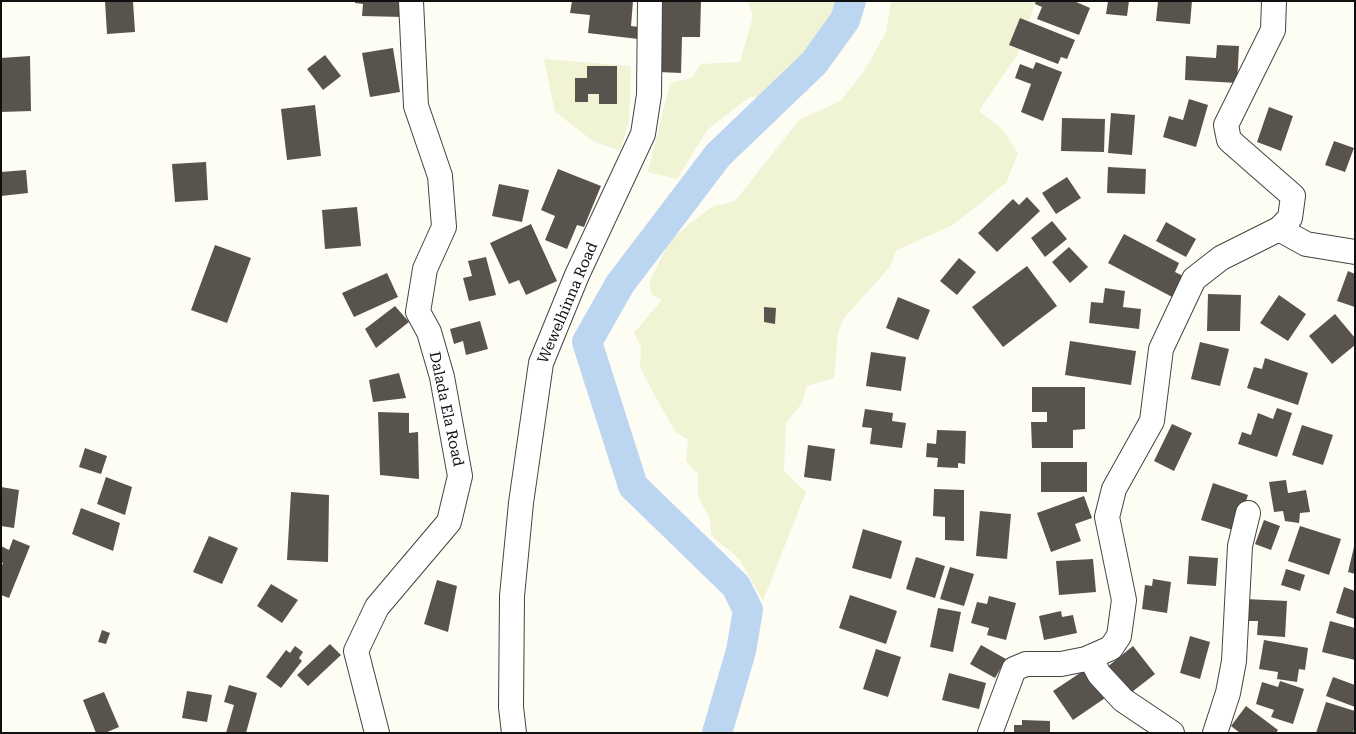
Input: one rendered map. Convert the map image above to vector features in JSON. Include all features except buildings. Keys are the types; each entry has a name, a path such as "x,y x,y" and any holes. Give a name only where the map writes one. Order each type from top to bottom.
{"street":[{"name":"Dalada Ela Road","path":"377,733 356,651 377,607 449,522 460,476 442,377 429,332 418,312 425,269 444,227 440,176 416,106 411,1"},
{"name":"Wewelhinna Road","path":"514,733 511,706 512,596 521,503 541,363 577,275 643,134 648,95 650,1"},
{"path":"990,733 1014,669 1026,664 1061,664 1090,657 1112,648 1119,636 1124,600 1107,517 1114,490 1152,421 1161,349 1194,279 1221,258 1279,229 1290,218 1292,196 1229,140 1226,125 1273,30 1274,1"},
{"path":"1279,229 1306,244 1355,252"},
{"path":"1215,733 1228,693 1234,661 1240,546 1248,513"},
{"path":"1090,657 1099,674 1124,700 1172,733"}],"green space":[{"path":"748,1 840,1 835,15 794,69 762,98 750,97 708,129 677,179 648,172 670,83 692,78 701,64 740,62 753,16"},
{"path":"891,1 1036,1 1017,55 979,111 1001,128 1018,153 1006,183 953,225 897,250 889,268 844,318 838,332 834,378 807,386 802,403 786,423 784,471 806,492 763,601 740,560 711,535 710,518 698,497 698,474 686,461 688,440 675,431 651,389 640,367 641,347 634,333 662,300 652,295 649,283 670,240 711,207 735,201 799,120 840,101 863,73 886,32"},
{"path":"544,59 631,66 629,122 620,151 593,141 555,112"}],"waterway":[{"path":"717,733 741,651 748,610 736,586 633,486 587,342 620,284 718,155 814,63 845,20 851,1"}]}
